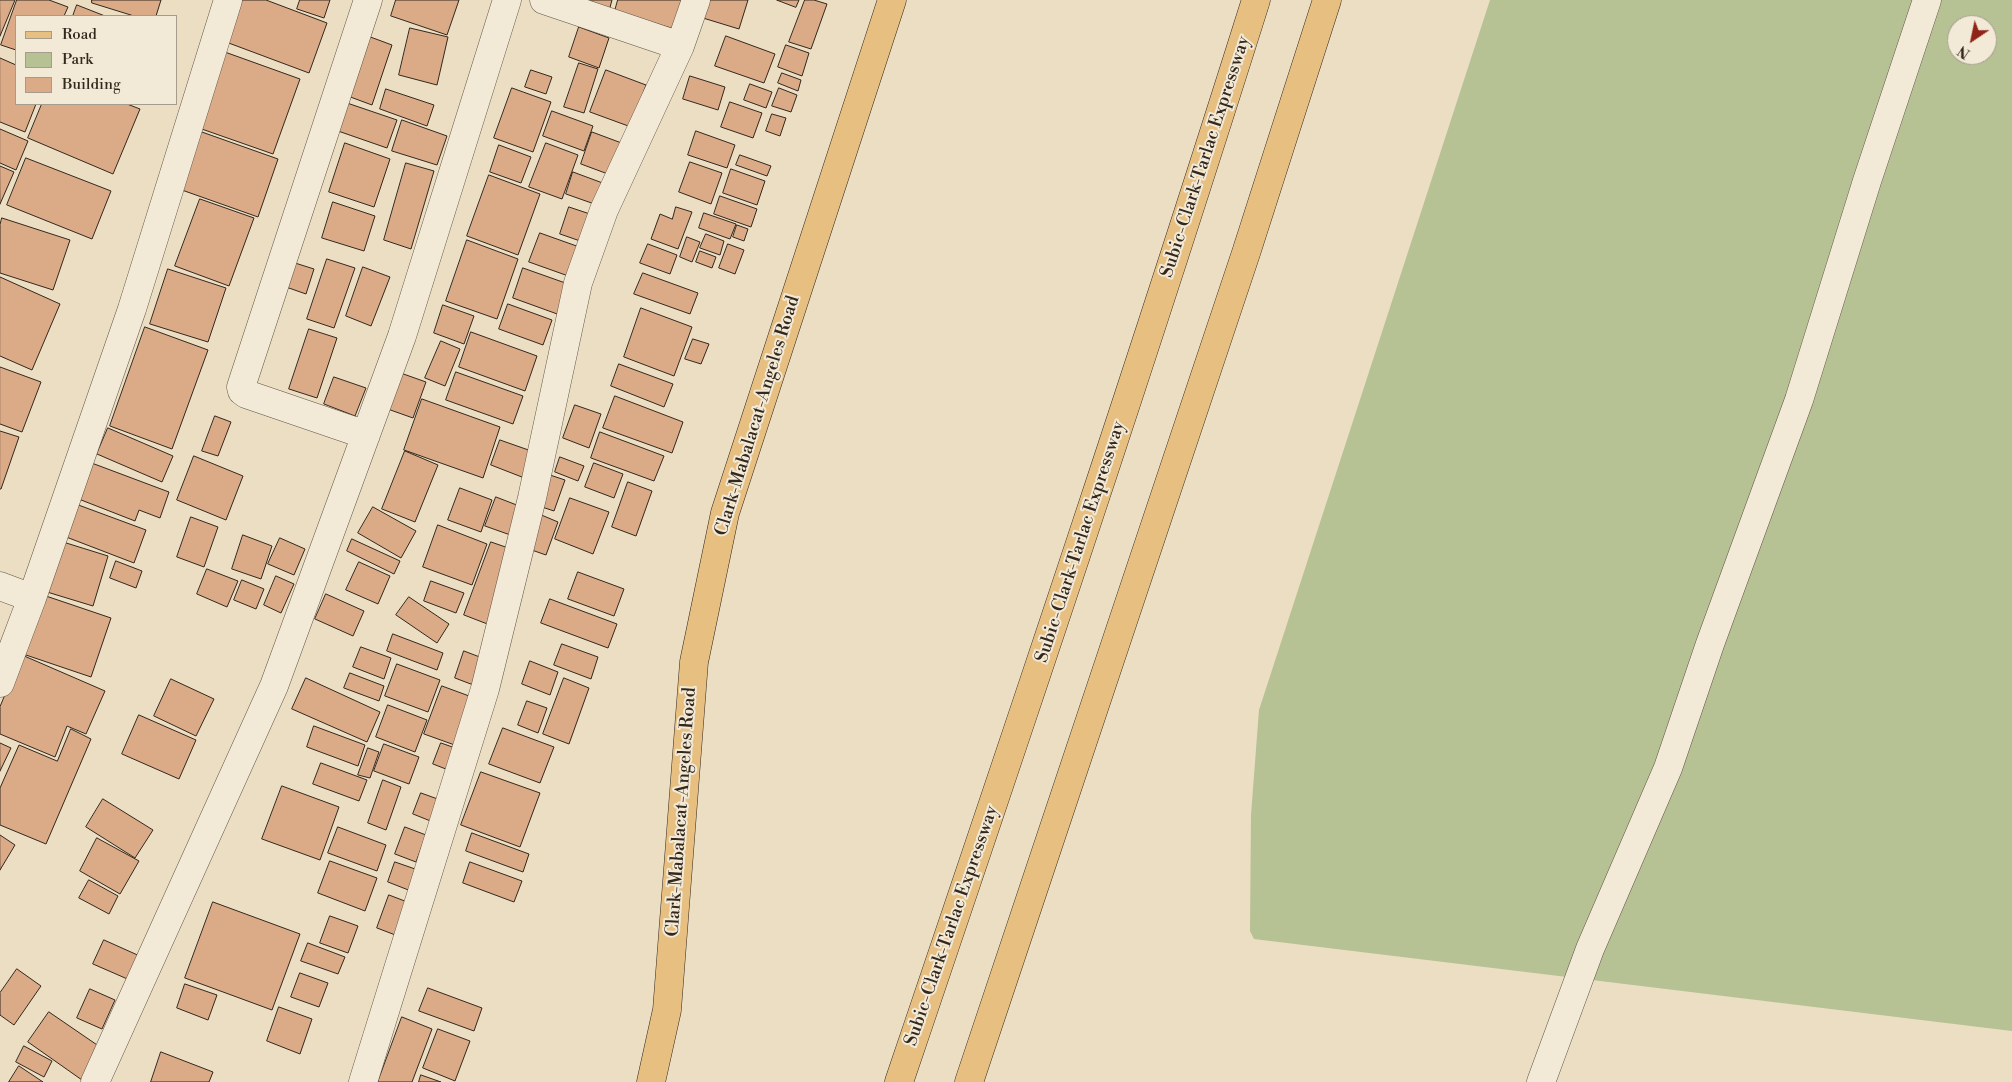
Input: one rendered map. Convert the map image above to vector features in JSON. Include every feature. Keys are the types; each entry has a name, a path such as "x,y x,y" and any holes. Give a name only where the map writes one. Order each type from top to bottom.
{"main road":[{"name":"Clark-Mabalacat-Angeles Road","path":"651,1082 667,1010 694,662 725,513 892,0"},
{"name":"Subic-Clark-Tarlac Expressway","path":"899,1082 1032,691 1185,227 1256,0"},
{"path":"969,1082 1243,262 1327,0"}],"street":[{"path":"0,683 32,598 132,309 228,0"},
{"path":"366,435 246,394 242,392 241,387 368,0"},
{"path":"95,1082 274,686 402,336 507,0"},
{"path":"544,0 680,46"},
{"path":"363,1082 485,689 532,498 578,282 604,210 680,46 696,0"},
{"path":"1541,1082 1590,949 1668,768 1710,644 1799,400 1867,181 1927,0"},
{"path":"0,586 32,598"}],"green space":[{"path":"1490,0 2012,0 2012,1031 1254,939 1250,931 1251,815 1259,710"}],"building":[{"path":"0,0 15,0 0,36"},
{"path":"17,0 49,0 68,7 64,15 15,15 15,50 1,45"},
{"path":"92,0 161,0 156,15 131,15 92,3"},
{"path":"242,0 266,0 327,23 309,73 226,42"},
{"path":"300,0 330,0 324,18 297,9"},
{"path":"396,0 459,0 447,35 391,16"},
{"path":"572,0 612,0 609,11"},
{"path":"618,0 683,0 674,29 615,11"},
{"path":"709,0 748,0 739,29 703,18"},
{"path":"777,0 799,0 796,7"},
{"path":"805,0 814,0 827,4 811,49 789,42"},
{"path":"77,5 102,15 73,15"},
{"path":"579,27 609,38 599,68 569,57"},
{"path":"410,28 448,37 437,85 399,75"},
{"path":"365,35 392,45 372,105 345,95"},
{"path":"726,36 775,54 764,83 715,66"},
{"path":"786,45 809,53 802,76 778,67"},
{"path":"222,51 300,79 273,154 196,127"},
{"path":"0,58 15,65 15,105 36,105 25,132 0,122"},
{"path":"579,63 598,69 584,113 564,107"},
{"path":"531,70 552,77 546,94 525,87"},
{"path":"606,70 646,85 631,127 590,112"},
{"path":"782,73 801,80 798,91 778,83"},
{"path":"690,76 725,87 718,110 683,99"},
{"path":"750,84 772,92 766,108 744,100"},
{"path":"512,88 551,102 533,152 494,138"},
{"path":"779,88 797,95 791,112 772,106"},
{"path":"386,89 434,105 427,126 380,109"},
{"path":"730,102 762,113 753,138 721,127"},
{"path":"347,103 397,120 387,148 338,131"},
{"path":"42,105 130,105 140,109 113,174 28,138"},
{"path":"552,111 593,126 584,151 543,136"},
{"path":"772,114 786,118 780,136 766,131"},
{"path":"402,120 447,136 437,165 392,151"},
{"path":"0,129 28,141 16,170 0,163"},
{"path":"199,131 278,159 258,217 179,189"},
{"path":"696,131 735,145 727,168 688,155"},
{"path":"592,132 627,145 616,177 581,164"},
{"path":"345,143 390,159 374,207 329,192"},
{"path":"546,143 578,155 562,199 529,187"},
{"path":"499,145 531,157 521,183 490,172"},
{"path":"740,155 771,166 767,176 736,165"},
{"path":"26,158 111,191 92,239 7,205"},
{"path":"690,162 722,173 711,204 679,192"},
{"path":"406,163 434,171 411,249 384,240"},
{"path":"0,166 14,172 0,204"},
{"path":"731,169 765,181 757,205 723,193"},
{"path":"573,172 608,185 600,206 566,194"},
{"path":"489,175 540,194 518,255 467,236"},
{"path":"720,196 757,209 751,227 714,214"},
{"path":"200,199 254,218 229,286 175,266"},
{"path":"333,202 375,216 364,251 322,238"},
{"path":"569,207 596,216 586,243 560,234"},
{"path":"676,207 692,212 678,249 651,239 660,214 672,219"},
{"path":"704,213 736,224 730,239 699,228"},
{"path":"2,218 70,240 53,290 0,273 0,225"},
{"path":"737,225 748,229 744,241 733,237"},
{"path":"540,233 585,249 574,278 529,262"},
{"path":"706,234 724,241 720,255 700,248"},
{"path":"687,237 700,242 692,262 680,257"},
{"path":"467,240 518,259 497,319 446,301"},
{"path":"648,244 677,255 670,274 640,263"},
{"path":"728,244 744,250 735,274 719,268"},
{"path":"700,251 716,257 712,268 696,262"},
{"path":"327,259 355,268 334,328 307,319"},
{"path":"295,263 314,269 306,294 286,287"},
{"path":"363,267 390,277 371,326 346,316"},
{"path":"523,268 571,285 560,315 513,298"},
{"path":"168,269 226,288 208,342 150,324"},
{"path":"643,273 698,293 690,314 634,294"},
{"path":"0,277 60,304 32,370 0,356"},
{"path":"508,304 552,320 543,345 499,329"},
{"path":"443,305 474,316 464,344 434,333"},
{"path":"641,308 692,327 674,376 624,357"},
{"path":"145,327 208,350 172,449 110,426"},
{"path":"309,329 337,338 317,398 289,389"},
{"path":"471,332 537,356 525,391 459,367"},
{"path":"693,339 709,344 701,364 685,359"},
{"path":"441,341 460,349 445,386 425,378"},
{"path":"619,364 673,384 664,407 611,386"},
{"path":"0,367 41,382 22,432 0,424"},
{"path":"395,371 426,382 413,418 382,407"},
{"path":"456,372 523,396 513,424 446,400"},
{"path":"334,377 366,388 355,416 324,404"},
{"path":"615,396 683,422 672,453 603,428"},
{"path":"422,399 500,427 483,478 404,450"},
{"path":"575,405 601,414 589,448 563,438"},
{"path":"215,416 231,422 218,456 202,451"},
{"path":"108,428 173,456 162,482 97,454"},
{"path":"0,431 19,437 1,489 0,489"},
{"path":"600,432 664,456 654,481 591,458"},
{"path":"500,440 537,453 527,479 491,465"},
{"path":"405,451 438,465 415,522 382,509"},
{"path":"194,456 243,476 226,520 177,500"},
{"path":"560,457 584,466 578,481 555,472"},
{"path":"89,462 169,492 160,518 139,510 135,521 76,498"},
{"path":"594,463 623,474 614,498 585,487"},
{"path":"550,475 565,480 554,511 539,506"},
{"path":"628,482 652,491 636,536 612,527"},
{"path":"460,488 492,500 481,532 448,520"},
{"path":"496,497 527,509 516,537 485,526"},
{"path":"570,498 609,512 593,554 555,539"},
{"path":"73,503 146,530 134,563 61,535"},
{"path":"373,507 416,531 401,558 358,533"},
{"path":"539,514 558,522 546,555 526,548"},
{"path":"191,517 218,527 204,567 177,557"},
{"path":"438,525 487,544 472,585 423,567"},
{"path":"243,535 272,546 261,579 232,569"},
{"path":"280,538 305,549 294,575 268,564"},
{"path":"352,539 400,561 394,574 347,551"},
{"path":"63,542 108,556 93,606 47,592"},
{"path":"491,542 517,551 490,625 464,615"},
{"path":"116,561 142,571 136,588 110,578"},
{"path":"359,562 390,576 378,604 346,590"},
{"path":"207,569 238,581 227,607 197,594"},
{"path":"578,572 624,589 614,616 568,599"},
{"path":"276,576 294,584 281,613 264,605"},
{"path":"242,580 264,589 256,609 234,600"},
{"path":"431,581 464,593 456,613 424,601"},
{"path":"40,594 111,618 91,677 20,653"},
{"path":"326,594 364,611 353,636 315,619"},
{"path":"409,597 449,624 437,643 396,615"},
{"path":"550,599 617,624 608,648 541,623"},
{"path":"393,634 443,653 437,670 387,651"},
{"path":"562,644 598,657 591,679 554,665"},
{"path":"361,647 391,658 384,679 353,667"},
{"path":"464,651 485,659 476,686 455,678"},
{"path":"22,655 105,691 86,734 67,726 55,757 0,734 0,707"},
{"path":"530,661 558,672 550,695 522,684"},
{"path":"397,664 440,680 428,712 385,696"},
{"path":"350,673 384,686 379,701 344,688"},
{"path":"306,678 380,712 367,742 292,709"},
{"path":"564,678 589,688 569,744 543,734"},
{"path":"171,679 214,699 196,736 154,716"},
{"path":"442,686 480,700 463,748 424,734"},
{"path":"527,701 547,708 538,733 518,725"},
{"path":"388,705 427,720 415,752 376,737"},
{"path":"139,715 196,740 179,779 122,754"},
{"path":"314,726 365,745 358,766 307,747"},
{"path":"503,728 554,747 540,783 489,764"},
{"path":"71,729 91,739 46,844 0,825 0,788 19,745 57,761"},
{"path":"0,743 11,748 0,771"},
{"path":"441,743 458,749 451,771 433,764"},
{"path":"384,744 419,757 409,784 374,771"},
{"path":"368,748 379,752 370,778 358,775"},
{"path":"321,763 367,780 359,801 313,784"},
{"path":"481,772 540,793 520,847 461,825"},
{"path":"383,780 401,787 386,830 368,823"},
{"path":"282,786 339,807 320,860 262,839"},
{"path":"421,793 446,802 438,824 413,814"},
{"path":"103,799 153,830 135,858 86,827"},
{"path":"338,827 386,845 377,871 328,853"},
{"path":"405,827 426,835 416,862 395,854"},
{"path":"472,833 529,854 523,872 466,851"},
{"path":"0,835 15,845 0,870"},
{"path":"97,838 139,861 120,894 80,871"},
{"path":"330,861 377,878 365,911 318,893"},
{"path":"395,862 418,870 411,891 388,882"},
{"path":"470,862 522,881 514,902 463,883"},
{"path":"89,880 118,896 109,914 79,898"},
{"path":"389,895 410,903 398,936 377,928"},
{"path":"213,902 300,934 272,1010 185,978"},
{"path":"330,916 358,926 348,953 320,943"},
{"path":"104,940 142,957 132,981 93,964"},
{"path":"308,943 345,957 338,974 301,961"},
{"path":"17,969 41,986 14,1025 0,1015 0,993"},
{"path":"300,973 328,983 319,1007 291,997"},
{"path":"185,984 217,995 208,1020 177,1008"},
{"path":"428,988 482,1008 474,1031 419,1011"},
{"path":"90,989 115,1000 102,1029 77,1018"},
{"path":"279,1007 312,1019 300,1054 267,1041"},
{"path":"49,1012 103,1049 82,1080 28,1042"},
{"path":"402,1017 432,1029 412,1082 378,1082"},
{"path":"438,1029 470,1041 455,1081 423,1068"},
{"path":"24,1046 52,1061 44,1077 16,1062"},
{"path":"161,1052 213,1072 209,1082 151,1082"},
{"path":"19,1066 43,1082 9,1082"},
{"path":"421,1075 441,1082 419,1082"}]}
